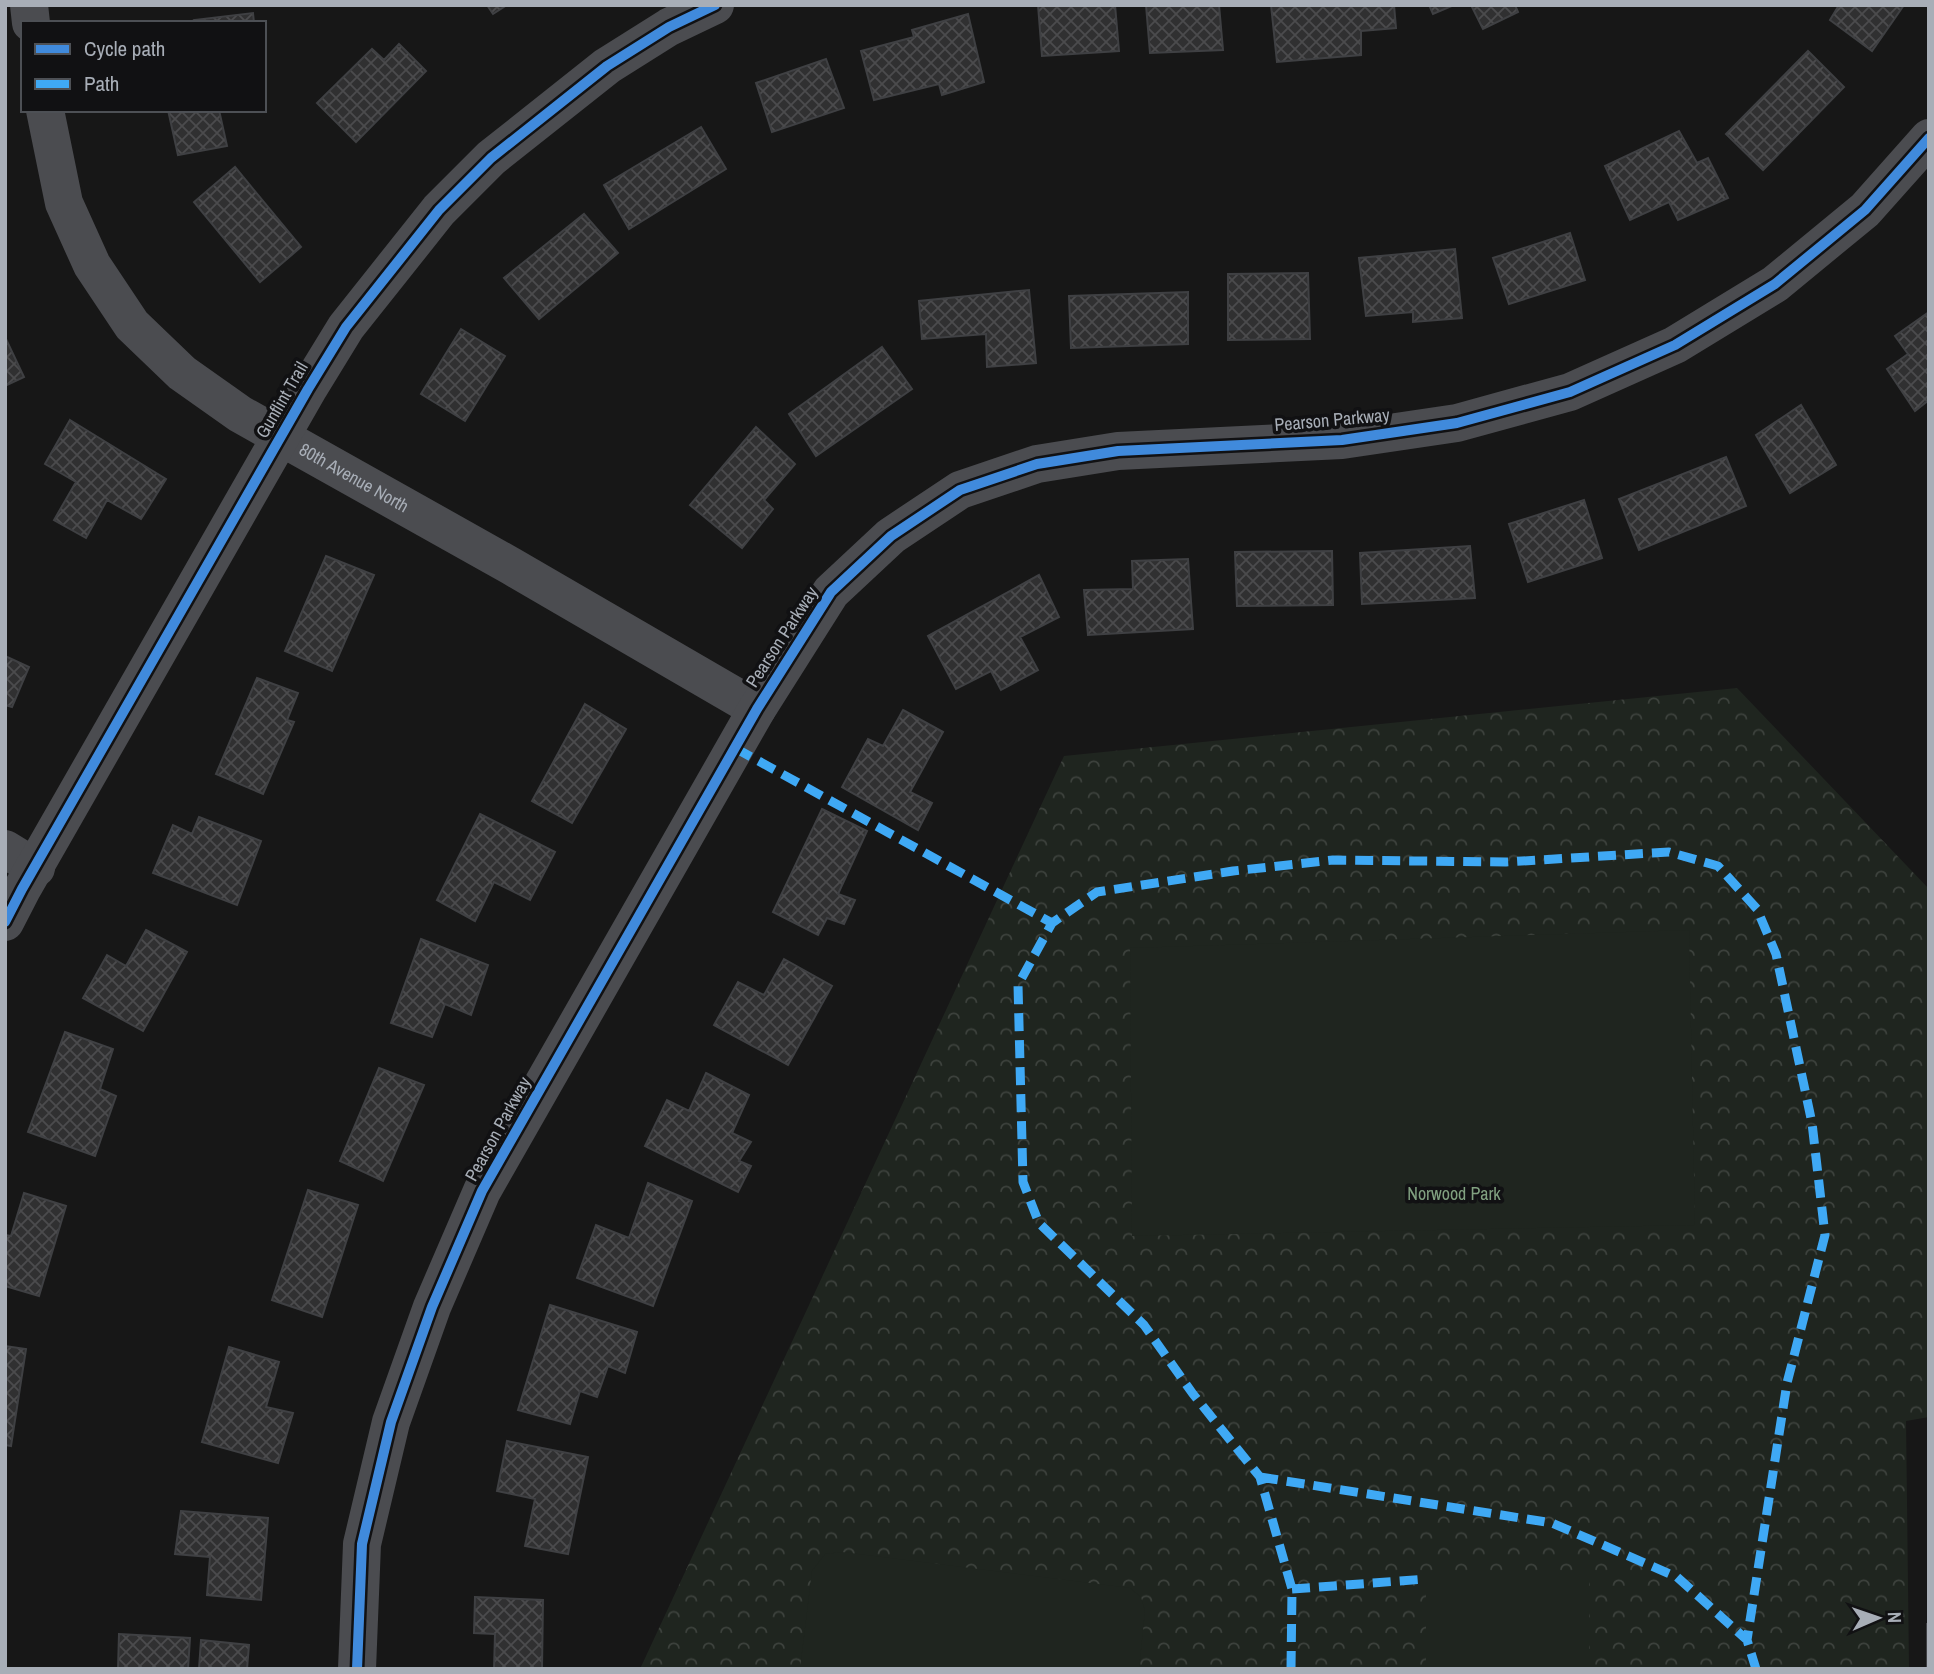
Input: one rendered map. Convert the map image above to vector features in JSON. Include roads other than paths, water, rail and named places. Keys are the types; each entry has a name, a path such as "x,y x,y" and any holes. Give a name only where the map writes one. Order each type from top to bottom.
{"street":[{"name":"Gunflint Trail","path":"5,922 20,858 346,327 439,210 491,158 607,66 669,27 715,5"},
{"name":"80th Avenue North","path":"45,112 64,202 92,265 132,325 182,373 240,414 757,709"},
{"name":"Pearson Parkway","path":"357,1669 362,1544 391,1422 432,1307 482,1191 757,709 831,592 891,536 960,490 1037,464 1118,451 1342,440 1457,422 1570,392 1675,345 1775,284 1865,211 1929,138"}],"park label":[{"name":"Norwood Park","path":"1454,1194"}]}
